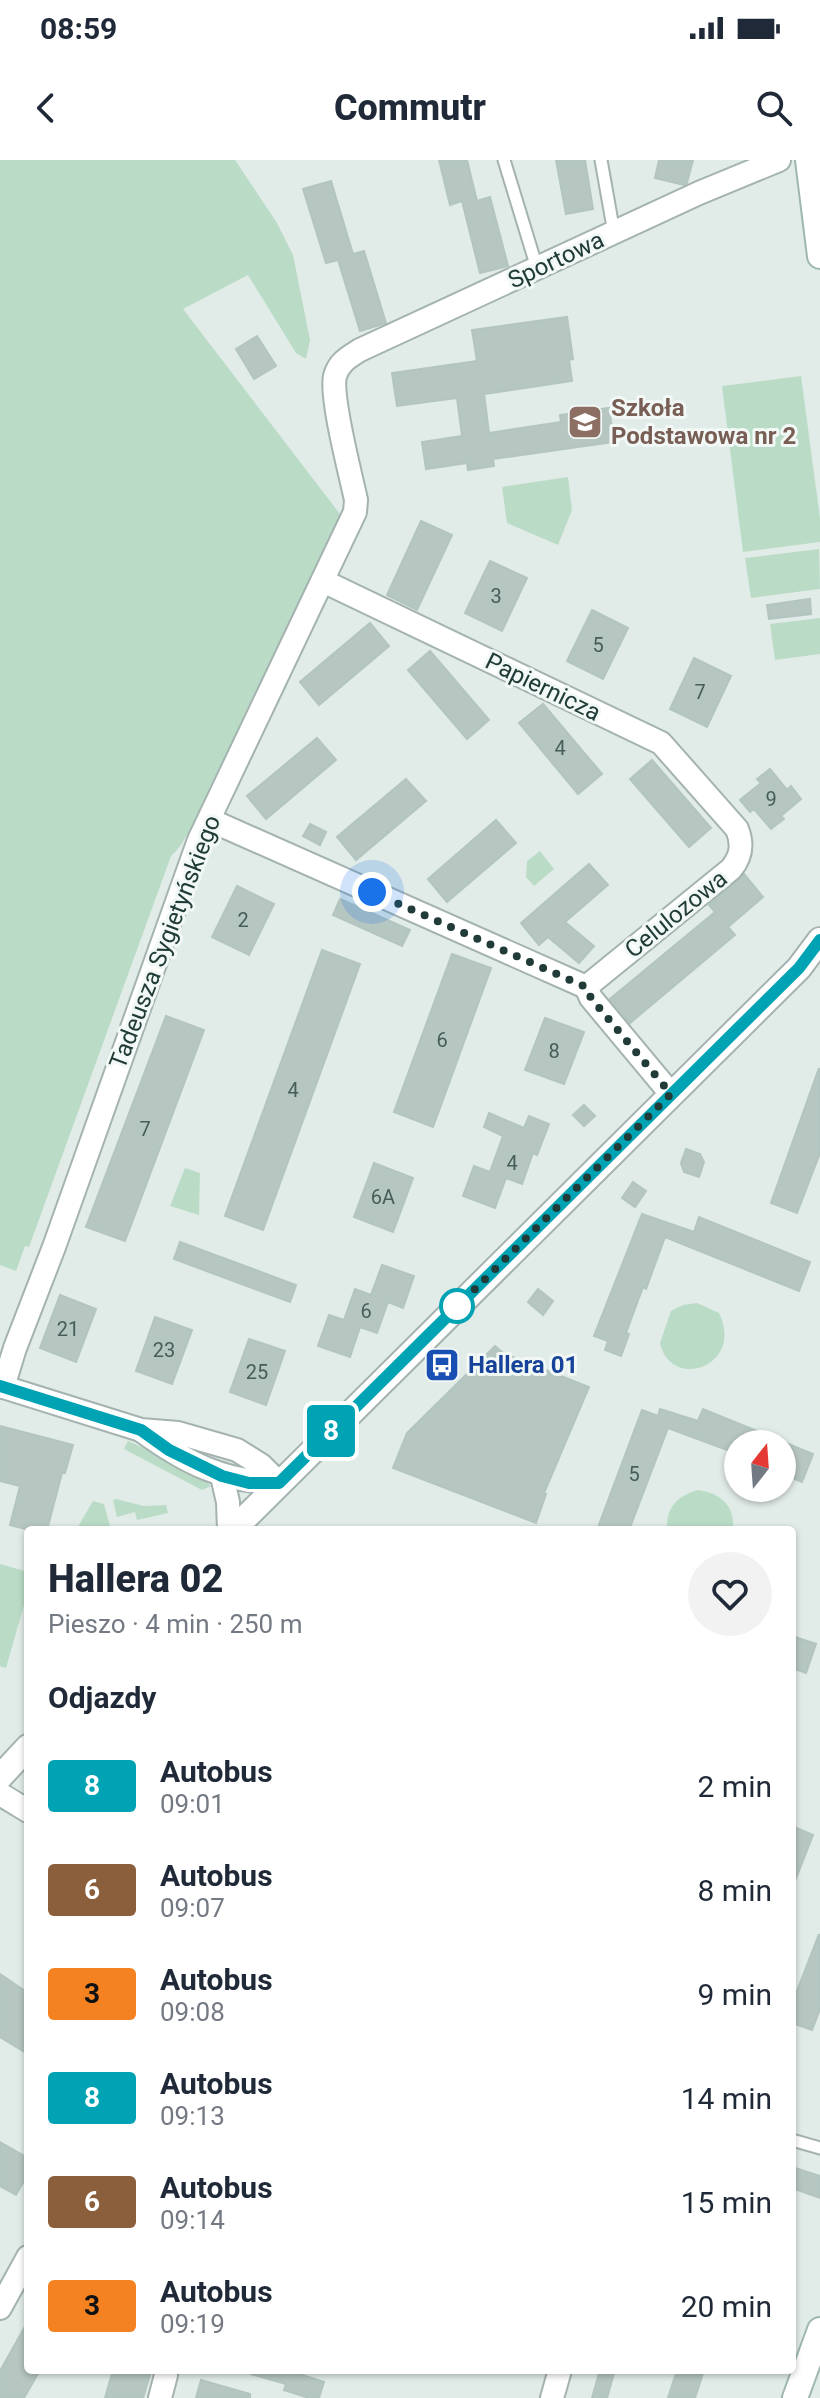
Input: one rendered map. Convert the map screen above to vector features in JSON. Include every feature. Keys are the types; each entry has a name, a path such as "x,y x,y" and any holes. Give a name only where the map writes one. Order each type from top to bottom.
{"street":[{"name":"Sportowa","path":"338,368 360,350 779,160"},
{"path":"794,160 808,160 820,256"},
{"name":"Tadeusza Sygietyńskiego","path":"2,1387 199,840 351,524 356,500 334,390 338,368"},
{"name":"Papiernicza","path":"323,581 661,743 737,829"},
{"path":"210,820 586,987 591,998 671,1094"},
{"name":"Celulozowa","path":"586,987 731,869 741,853 737,829"},
{"path":"235,1526 671,1094 809,963 820,940"},
{"path":"2,1387 141,1430 178,1433 237,1450 261,1465 279,1483"},
{"path":"141,1430 169,1450 222,1476 249,1483 279,1483"},
{"path":"222,1476 231,1526"},
{"path":"0,1777 24,1751"},
{"path":"0,1794 24,1809"},
{"path":"0,2308 24,2264"},
{"path":"795,2398 820,2330"},
{"path":"552,2398 559,2374"},
{"path":"160,2398 166,2375"}],"lane":[{"path":"504,160 537,268"},
{"path":"601,160 614,233"},
{"path":"796,2141 820,2148"}],"green space":[{"path":"0,160 235,160 277,223 293,255 310,340 306,359 296,353 248,275 183,309 340,514 204,812 171,856 29,1247 25,1246 16,1271 0,1265"},
{"path":"801,376 820,518 820,542 743,552 722,386"},
{"path":"568,477 572,510 558,545 507,523 502,487"},
{"path":"819,549 820,589 751,598 745,558"},
{"path":"820,618 820,654 775,660 770,624"},
{"path":"540,851 554,869 534,886 526,877 527,861"},
{"path":"185,1168 200,1173 199,1215 170,1206"},
{"path":"697,1303 719,1313 724,1332 722,1347 715,1359 690,1369 678,1366 667,1358 660,1343 671,1311"},
{"path":"128,1441 183,1466 211,1486 202,1490 124,1449"},
{"path":"698,1490 713,1494 729,1508 733,1526 667,1526 668,1515 674,1504"},
{"path":"113,1500 144,1506 166,1505 168,1513 137,1520 135,1512 117,1517"},
{"path":"93,1501 104,1504 110,1526 78,1526"},
{"path":"0,1564 24,1571 24,1605 6,1668 0,1666"}],"building":[{"path":"439,160 467,160 477,201 490,197 508,266 480,273 462,201 450,205"},
{"path":"556,160 585,160 593,209 566,214"},
{"path":"659,160 693,160 687,183 684,185 655,178"},
{"path":"331,181 353,254 364,251 386,323 360,331 338,260 326,263 303,189"},
{"path":"567,317 573,359 569,360 572,381 484,394 489,433 561,422 560,415 609,408 614,442 493,459 494,466 468,470 467,463 426,469 422,442 462,436 457,398 397,406 392,373 477,361 472,330"},
{"path":"257,336 276,366 254,379 236,349"},
{"path":"421,521 452,535 417,610 387,595"},
{"path":"490,561 527,578 502,631 465,613"},
{"path":"810,599 811,614 769,619 767,605"},
{"path":"592,610 628,628 603,679 567,661"},
{"path":"370,623 389,646 319,705 300,682"},
{"path":"430,651 489,720 467,739 408,670"},
{"path":"694,658 731,676 707,727 670,709"},
{"path":"543,704 602,774 578,794 519,723"},
{"path":"317,738 336,760 266,819 247,796"},
{"path":"652,760 711,828 689,847 630,779"},
{"path":"770,769 787,790 791,786 801,799 771,829 754,809 750,812 740,800 761,783 757,779"},
{"path":"406,779 426,801 356,860 337,837"},
{"path":"496,820 516,843 447,902 428,879"},
{"path":"310,824 326,832 320,845 303,836"},
{"path":"589,864 608,885 565,922 594,946 579,963 548,937 539,945 521,923"},
{"path":"744,874 763,897 728,927 735,935 630,1023 610,999 715,912 709,905"},
{"path":"237,886 274,904 249,955 212,937"},
{"path":"340,899 410,930 402,946 333,915"},
{"path":"322,950 360,964 263,1230 225,1216"},
{"path":"452,954 491,968 433,1127 394,1112"},
{"path":"166,1016 204,1030 125,1241 86,1227"},
{"path":"545,1018 584,1032 564,1084 525,1070"},
{"path":"819,1068 820,1153 797,1213 771,1203"},
{"path":"584,1105 595,1116 584,1126 573,1115"},
{"path":"489,1113 524,1128 529,1116 549,1124 537,1155 533,1153 522,1184 506,1178 495,1208 463,1196 474,1166 490,1172 503,1136 484,1127"},
{"path":"686,1149 700,1154 704,1162 699,1177 684,1172 681,1163"},
{"path":"374,1163 413,1178 393,1232 354,1217"},
{"path":"633,1182 646,1191 635,1207 622,1198"},
{"path":"642,1214 694,1232 699,1217 810,1262 799,1291 665,1237 646,1289 643,1287 621,1356 605,1350 608,1341 594,1336"},
{"path":"180,1242 296,1285 290,1302 174,1259"},
{"path":"382,1265 414,1276 403,1308 388,1302 377,1333 360,1327 350,1357 318,1346 329,1315 344,1320 355,1289 371,1295"},
{"path":"538,1289 553,1301 543,1315 528,1302"},
{"path":"60,1295 96,1309 76,1362 40,1348"},
{"path":"155,1317 192,1330 172,1384 136,1371"},
{"path":"249,1339 285,1351 266,1405 230,1392"},
{"path":"495,1346 503,1353 589,1387 544,1493 536,1523 393,1468 407,1433"},
{"path":"660,1409 698,1421 703,1409 754,1430 724,1430 724,1449 668,1428 631,1526 598,1526 642,1410 658,1416"},
{"path":"0,1426 73,1445 48,1526 24,1526 24,1529 10,1525 20,1486 0,1481"},
{"path":"796,1447 813,1454 802,1482 796,1480"},
{"path":"796,1637 816,1644 806,1673 796,1669"},
{"path":"796,1828 813,1835 796,1878"},
{"path":"819,1934 820,2009 812,2030 796,2024 796,1994"},
{"path":"0,1974 24,1990 24,2052 0,2037"},
{"path":"0,2142 24,2156 24,2181 16,2195 0,2186"},
{"path":"796,2168 820,2176 820,2198 796,2189"},
{"path":"24,2328 24,2374 38,2374 24,2398 0,2398 0,2371"},
{"path":"112,2374 150,2375 143,2398 105,2398"},
{"path":"251,2374 299,2374 324,2382 319,2398 284,2390 286,2384"},
{"path":"599,2374 614,2374 607,2398 592,2398"},
{"path":"676,2374 703,2374 695,2398 668,2398"},
{"path":"201,2380 250,2394 250,2398 196,2398"}],"bus line":[{"name":"8","path":"0,1386 141,1430 169,1450 222,1476 249,1483 279,1483 799,968 820,940"}],"place":[{"name":"Szkoła Podstawowa nr 2","path":"585,422"},
{"name":"Hallera 01","path":"442,1365"}],"route":[{"path":"372,892 586,987 591,998 671,1094 453,1311 457,1306"}]}
